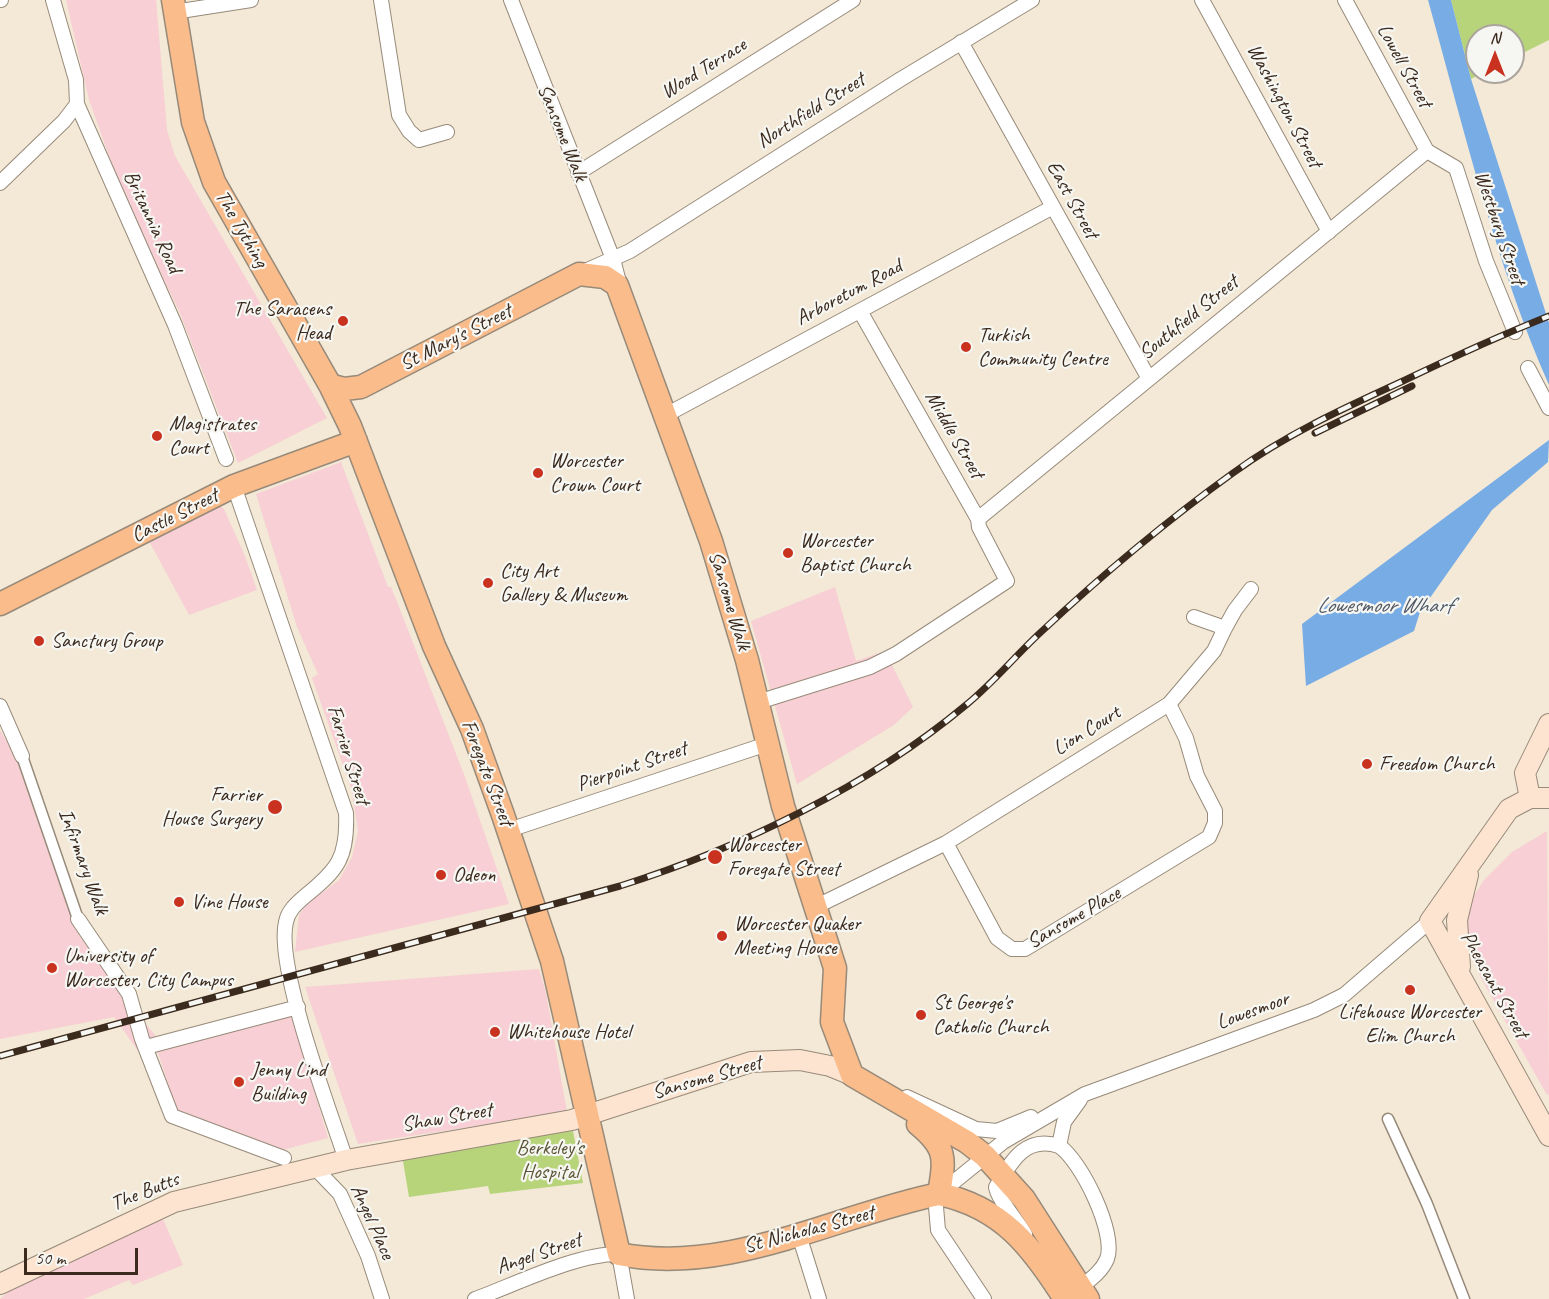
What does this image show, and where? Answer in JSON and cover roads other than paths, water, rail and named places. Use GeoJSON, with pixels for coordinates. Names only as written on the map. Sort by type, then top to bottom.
{"type":"FeatureCollection","features":[{"type":"Feature","properties":{"kind":"main road","name":"The Tything"},"geometry":{"type":"LineString","coordinates":[[173,6],[193,122],[214,182],[330,385],[356,441]]}},
{"type":"Feature","properties":{"kind":"main road","name":"St Mary's Street"},"geometry":{"type":"LineString","coordinates":[[330,385],[344,389],[361,387],[579,274]]}},
{"type":"Feature","properties":{"kind":"main road"},"geometry":{"type":"LineString","coordinates":[[579,274],[605,276],[617,285],[624,298]]}},
{"type":"Feature","properties":{"kind":"main road","name":"Sansome Walk"},"geometry":{"type":"LineString","coordinates":[[624,298],[664,416],[711,541],[770,743],[783,806],[815,907]]}},
{"type":"Feature","properties":{"kind":"main road","name":"Castle Street"},"geometry":{"type":"LineString","coordinates":[[0,604],[234,486],[356,441]]}},
{"type":"Feature","properties":{"kind":"main road","name":"Foregate Street"},"geometry":{"type":"LineString","coordinates":[[356,441],[434,646],[472,729],[509,830],[552,961],[616,1246]]}},
{"type":"Feature","properties":{"kind":"main road"},"geometry":{"type":"LineString","coordinates":[[1430,921],[1509,809],[1540,798],[1525,773],[1549,724]]}},
{"type":"Feature","properties":{"kind":"main road"},"geometry":{"type":"LineString","coordinates":[[1461,976],[1457,920],[1472,860]]}},
{"type":"Feature","properties":{"kind":"main road"},"geometry":{"type":"LineString","coordinates":[[815,907],[834,968],[832,1022],[861,1080],[935,1138],[942,1150],[944,1163],[937,1195],[983,1208],[999,1218],[1078,1295]]}},
{"type":"Feature","properties":{"kind":"main road","name":"Pheasant Street"},"geometry":{"type":"LineString","coordinates":[[1430,921],[1549,1136]]}},
{"type":"Feature","properties":{"kind":"main road","name":"Sansome Street"},"geometry":{"type":"LineString","coordinates":[[586,1115],[751,1062],[800,1060],[830,1066],[861,1080],[967,1142],[985,1156],[1024,1199],[1078,1295]]}},
{"type":"Feature","properties":{"kind":"main road","name":"Shaw Street"},"geometry":{"type":"LineString","coordinates":[[315,1168],[346,1160],[572,1120],[586,1115]]}},
{"type":"Feature","properties":{"kind":"main road","name":"The Butts"},"geometry":{"type":"LineString","coordinates":[[0,1284],[174,1202],[315,1168]]}},
{"type":"Feature","properties":{"kind":"main road","name":"St Nicholas Street"},"geometry":{"type":"LineString","coordinates":[[616,1246],[632,1257],[693,1257],[777,1242],[937,1195]]}},
{"type":"Feature","properties":{"kind":"street","name":"Britannia Road"},"geometry":{"type":"LineString","coordinates":[[53,0],[76,80],[76,104],[175,325],[226,459]]}},
{"type":"Feature","properties":{"kind":"street"},"geometry":{"type":"LineString","coordinates":[[173,6],[251,0]]}},
{"type":"Feature","properties":{"kind":"street"},"geometry":{"type":"LineString","coordinates":[[381,0],[399,115],[409,131],[419,140],[447,132]]}},
{"type":"Feature","properties":{"kind":"street","name":"Sansome Walk"},"geometry":{"type":"LineString","coordinates":[[511,0],[613,259],[624,298]]}},
{"type":"Feature","properties":{"kind":"street","name":"Wood Terrace"},"geometry":{"type":"LineString","coordinates":[[578,173],[853,0]]}},
{"type":"Feature","properties":{"kind":"street","name":"Northfield Street"},"geometry":{"type":"LineString","coordinates":[[579,274],[630,251],[961,42],[1032,0]]}},
{"type":"Feature","properties":{"kind":"street","name":"Washington Street"},"geometry":{"type":"LineString","coordinates":[[1202,0],[1329,232]]}},
{"type":"Feature","properties":{"kind":"street","name":"Lowell Street"},"geometry":{"type":"LineString","coordinates":[[1345,0],[1427,151]]}},
{"type":"Feature","properties":{"kind":"street","name":"East Street"},"geometry":{"type":"LineString","coordinates":[[961,42],[1148,377]]}},
{"type":"Feature","properties":{"kind":"street"},"geometry":{"type":"LineString","coordinates":[[0,183],[64,121],[76,104]]}},
{"type":"Feature","properties":{"kind":"street","name":"Southfield Street"},"geometry":{"type":"LineString","coordinates":[[978,519],[1148,377],[1427,151]]}},
{"type":"Feature","properties":{"kind":"street","name":"Westbury Street"},"geometry":{"type":"LineString","coordinates":[[1427,151],[1456,168],[1486,261],[1515,332]]}},
{"type":"Feature","properties":{"kind":"street","name":"Arboretum Road"},"geometry":{"type":"LineString","coordinates":[[664,416],[1053,207]]}},
{"type":"Feature","properties":{"kind":"street","name":"Middle Street"},"geometry":{"type":"LineString","coordinates":[[758,702],[870,667],[896,654],[1007,581],[979,527],[978,519],[860,311]]}},
{"type":"Feature","properties":{"kind":"street"},"geometry":{"type":"LineString","coordinates":[[1528,369],[1549,408]]}},
{"type":"Feature","properties":{"kind":"street","name":"Farrier Street"},"geometry":{"type":"LineString","coordinates":[[234,486],[346,813],[347,838],[344,853],[335,869],[293,906],[286,921],[284,952],[298,1007],[346,1160]]}},
{"type":"Feature","properties":{"kind":"street","name":"Lion Court"},"geometry":{"type":"LineString","coordinates":[[946,843],[1169,704],[1214,651],[1234,610],[1251,589]]}},
{"type":"Feature","properties":{"kind":"street"},"geometry":{"type":"LineString","coordinates":[[1194,617],[1225,628]]}},
{"type":"Feature","properties":{"kind":"street","name":"Sansome Place"},"geometry":{"type":"LineString","coordinates":[[946,843],[997,939],[1012,949],[1025,949],[1209,837],[1215,823],[1215,811],[1197,776],[1186,738],[1169,704]]}},
{"type":"Feature","properties":{"kind":"street","name":"Infirmary Walk"},"geometry":{"type":"LineString","coordinates":[[0,706],[22,756],[78,919],[129,993],[172,1116],[284,1158]]}},
{"type":"Feature","properties":{"kind":"street","name":"Pierpoint Street"},"geometry":{"type":"LineString","coordinates":[[509,830],[770,743]]}},
{"type":"Feature","properties":{"kind":"street"},"geometry":{"type":"LineString","coordinates":[[815,907],[946,843]]}},
{"type":"Feature","properties":{"kind":"street","name":"Lowesmoor"},"geometry":{"type":"LineString","coordinates":[[861,1080],[920,1102],[976,1129],[997,1131],[1085,1094],[1314,1010],[1344,994],[1430,921]]}},
{"type":"Feature","properties":{"kind":"street"},"geometry":{"type":"LineString","coordinates":[[147,1047],[298,1007]]}},
{"type":"Feature","properties":{"kind":"street"},"geometry":{"type":"LineString","coordinates":[[1059,1146],[1064,1122],[1085,1094]]}},
{"type":"Feature","properties":{"kind":"street","name":"Lowesmoor"},"geometry":{"type":"LineString","coordinates":[[985,1156],[1003,1142],[1069,1102]]}},
{"type":"Feature","properties":{"kind":"street"},"geometry":{"type":"LineString","coordinates":[[1388,1119],[1427,1204],[1460,1298]]}},
{"type":"Feature","properties":{"kind":"street"},"geometry":{"type":"LineString","coordinates":[[1040,1259],[1011,1210],[996,1191],[1013,1159],[1030,1145],[1043,1143],[1059,1146],[1071,1155],[1095,1198],[1109,1244],[1107,1260],[1078,1295]]}},
{"type":"Feature","properties":{"kind":"street","name":"St Nicholas Street"},"geometry":{"type":"LineString","coordinates":[[937,1195],[985,1156]]}},
{"type":"Feature","properties":{"kind":"street","name":"Angel Place"},"geometry":{"type":"LineString","coordinates":[[315,1168],[340,1194],[368,1256],[382,1299]]}},
{"type":"Feature","properties":{"kind":"street"},"geometry":{"type":"LineString","coordinates":[[937,1195],[938,1230],[984,1299]]}},
{"type":"Feature","properties":{"kind":"street"},"geometry":{"type":"LineString","coordinates":[[799,1235],[819,1299]]}},
{"type":"Feature","properties":{"kind":"street"},"geometry":{"type":"LineString","coordinates":[[616,1246],[627,1299]]}},
{"type":"Feature","properties":{"kind":"street","name":"Angel Street"},"geometry":{"type":"LineString","coordinates":[[475,1299],[616,1246]]}},
{"type":"Feature","properties":{"kind":"water"},"geometry":{"type":"Polygon","coordinates":[[[1428,0],[1451,0],[1465,55],[1465,84],[1473,84],[1549,323],[1549,385],[1513,292],[1468,146],[1428,0]]]}},
{"type":"Feature","properties":{"kind":"water","name":"Lowesmoor Wharf"},"geometry":{"type":"Polygon","coordinates":[[[1549,440],[1548,462],[1492,510],[1420,612],[1414,631],[1306,686],[1302,624],[1549,440]]]}},
{"type":"Feature","properties":{"kind":"railway"},"geometry":{"type":"LineString","coordinates":[[0,1056],[620,886],[711,853],[802,812],[888,762],[966,705],[1041,632],[1111,570],[1158,530],[1253,459],[1337,412],[1475,347],[1549,316]]}},
{"type":"Feature","properties":{"kind":"railway"},"geometry":{"type":"LineString","coordinates":[[1315,433],[1412,386]]}},
{"type":"Feature","properties":{"kind":"place","name":"The Saracens Head"},"geometry":{"type":"Point","coordinates":[343,321]}},
{"type":"Feature","properties":{"kind":"place","name":"Turkish Community Centre"},"geometry":{"type":"Point","coordinates":[966,347]}},
{"type":"Feature","properties":{"kind":"place","name":"Magistrates Court"},"geometry":{"type":"Point","coordinates":[157,436]}},
{"type":"Feature","properties":{"kind":"place","name":"Worcester Crown Court"},"geometry":{"type":"Point","coordinates":[538,473]}},
{"type":"Feature","properties":{"kind":"place","name":"Worcester Baptist Church"},"geometry":{"type":"Point","coordinates":[788,553]}},
{"type":"Feature","properties":{"kind":"place","name":"City Art Gallery & Museum"},"geometry":{"type":"Point","coordinates":[488,583]}},
{"type":"Feature","properties":{"kind":"place","name":"Sanctury Group"},"geometry":{"type":"Point","coordinates":[39,641]}},
{"type":"Feature","properties":{"kind":"place","name":"Freedom Church"},"geometry":{"type":"Point","coordinates":[1367,764]}},
{"type":"Feature","properties":{"kind":"place","name":"Farrier House Surgery"},"geometry":{"type":"Point","coordinates":[275,807]}},
{"type":"Feature","properties":{"kind":"place","name":"Worcester Foregate Street"},"geometry":{"type":"Point","coordinates":[715,857]}},
{"type":"Feature","properties":{"kind":"place","name":"Odeon"},"geometry":{"type":"Point","coordinates":[441,875]}},
{"type":"Feature","properties":{"kind":"place","name":"Vine House"},"geometry":{"type":"Point","coordinates":[179,902]}},
{"type":"Feature","properties":{"kind":"place","name":"Worcester Quaker Meeting House"},"geometry":{"type":"Point","coordinates":[722,936]}},
{"type":"Feature","properties":{"kind":"place","name":"University of Worcester, City Campus"},"geometry":{"type":"Point","coordinates":[52,968]}},
{"type":"Feature","properties":{"kind":"place","name":"Lifehouse Worcester Elim Church"},"geometry":{"type":"Point","coordinates":[1410,990]}},
{"type":"Feature","properties":{"kind":"place","name":"St George's Catholic Church"},"geometry":{"type":"Point","coordinates":[921,1015]}},
{"type":"Feature","properties":{"kind":"place","name":"Whitehouse Hotel"},"geometry":{"type":"Point","coordinates":[495,1032]}},
{"type":"Feature","properties":{"kind":"place","name":"Jenny Lind Building"},"geometry":{"type":"Point","coordinates":[239,1082]}},
{"type":"Feature","properties":{"kind":"park label","name":"Berkeley's Hospital"},"geometry":{"type":"Point","coordinates":[550,1160]}}]}
